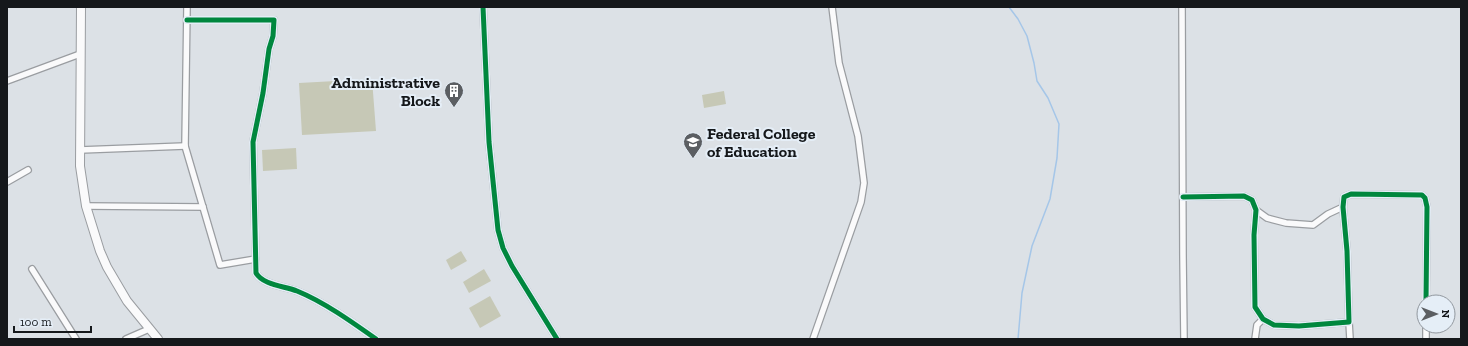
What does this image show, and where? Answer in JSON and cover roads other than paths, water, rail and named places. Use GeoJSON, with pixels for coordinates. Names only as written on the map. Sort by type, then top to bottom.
{"type":"FeatureCollection","features":[{"type":"Feature","properties":{"kind":"main road"},"geometry":{"type":"LineString","coordinates":[[81,7],[80,150],[82,185],[86,206],[100,252],[107,267],[127,301],[158,339]]}},
{"type":"Feature","properties":{"kind":"street"},"geometry":{"type":"LineString","coordinates":[[187,7],[185,146],[220,265],[256,259]]}},
{"type":"Feature","properties":{"kind":"street"},"geometry":{"type":"LineString","coordinates":[[483,7],[489,142],[498,230],[503,248],[512,266],[557,339]]}},
{"type":"Feature","properties":{"kind":"street"},"geometry":{"type":"LineString","coordinates":[[813,339],[860,202],[864,183],[858,136],[839,63],[832,7]]}},
{"type":"Feature","properties":{"kind":"street"},"geometry":{"type":"LineString","coordinates":[[1182,7],[1184,339]]}},
{"type":"Feature","properties":{"kind":"street"},"geometry":{"type":"LineString","coordinates":[[187,20],[274,20],[273,36],[269,49],[263,93],[253,142],[256,273],[258,278],[297,291],[320,303],[376,339]]}},
{"type":"Feature","properties":{"kind":"street"},"geometry":{"type":"LineString","coordinates":[[7,81],[80,54]]}},
{"type":"Feature","properties":{"kind":"street"},"geometry":{"type":"LineString","coordinates":[[80,150],[185,146]]}},
{"type":"Feature","properties":{"kind":"street"},"geometry":{"type":"LineString","coordinates":[[7,182],[28,170]]}},
{"type":"Feature","properties":{"kind":"street"},"geometry":{"type":"LineString","coordinates":[[1350,339],[1347,258],[1342,206],[1344,197],[1351,194],[1422,195],[1425,198],[1426,294]]}},
{"type":"Feature","properties":{"kind":"street"},"geometry":{"type":"LineString","coordinates":[[1183,197],[1244,196],[1252,200],[1256,210],[1254,235],[1255,307],[1263,319],[1274,325],[1300,326],[1349,322]]}},
{"type":"Feature","properties":{"kind":"street"},"geometry":{"type":"LineString","coordinates":[[86,206],[203,207]]}},
{"type":"Feature","properties":{"kind":"street"},"geometry":{"type":"LineString","coordinates":[[1256,210],[1267,218],[1313,225],[1342,206]]}},
{"type":"Feature","properties":{"kind":"street"},"geometry":{"type":"LineString","coordinates":[[32,269],[76,339]]}},
{"type":"Feature","properties":{"kind":"street"},"geometry":{"type":"LineString","coordinates":[[1255,339],[1257,325],[1263,319]]}},
{"type":"Feature","properties":{"kind":"street"},"geometry":{"type":"LineString","coordinates":[[126,339],[149,329]]}},
{"type":"Feature","properties":{"kind":"waterway"},"geometry":{"type":"LineString","coordinates":[[1009,7],[1018,19],[1027,36],[1037,81],[1048,98],[1059,124],[1057,158],[1050,199],[1032,246],[1022,293],[1018,339]]}},
{"type":"Feature","properties":{"kind":"place","name":"Administrative Block"},"geometry":{"type":"Point","coordinates":[454,108]}},
{"type":"Feature","properties":{"kind":"place","name":"Federal College of Education"},"geometry":{"type":"Point","coordinates":[693,159]}}]}
